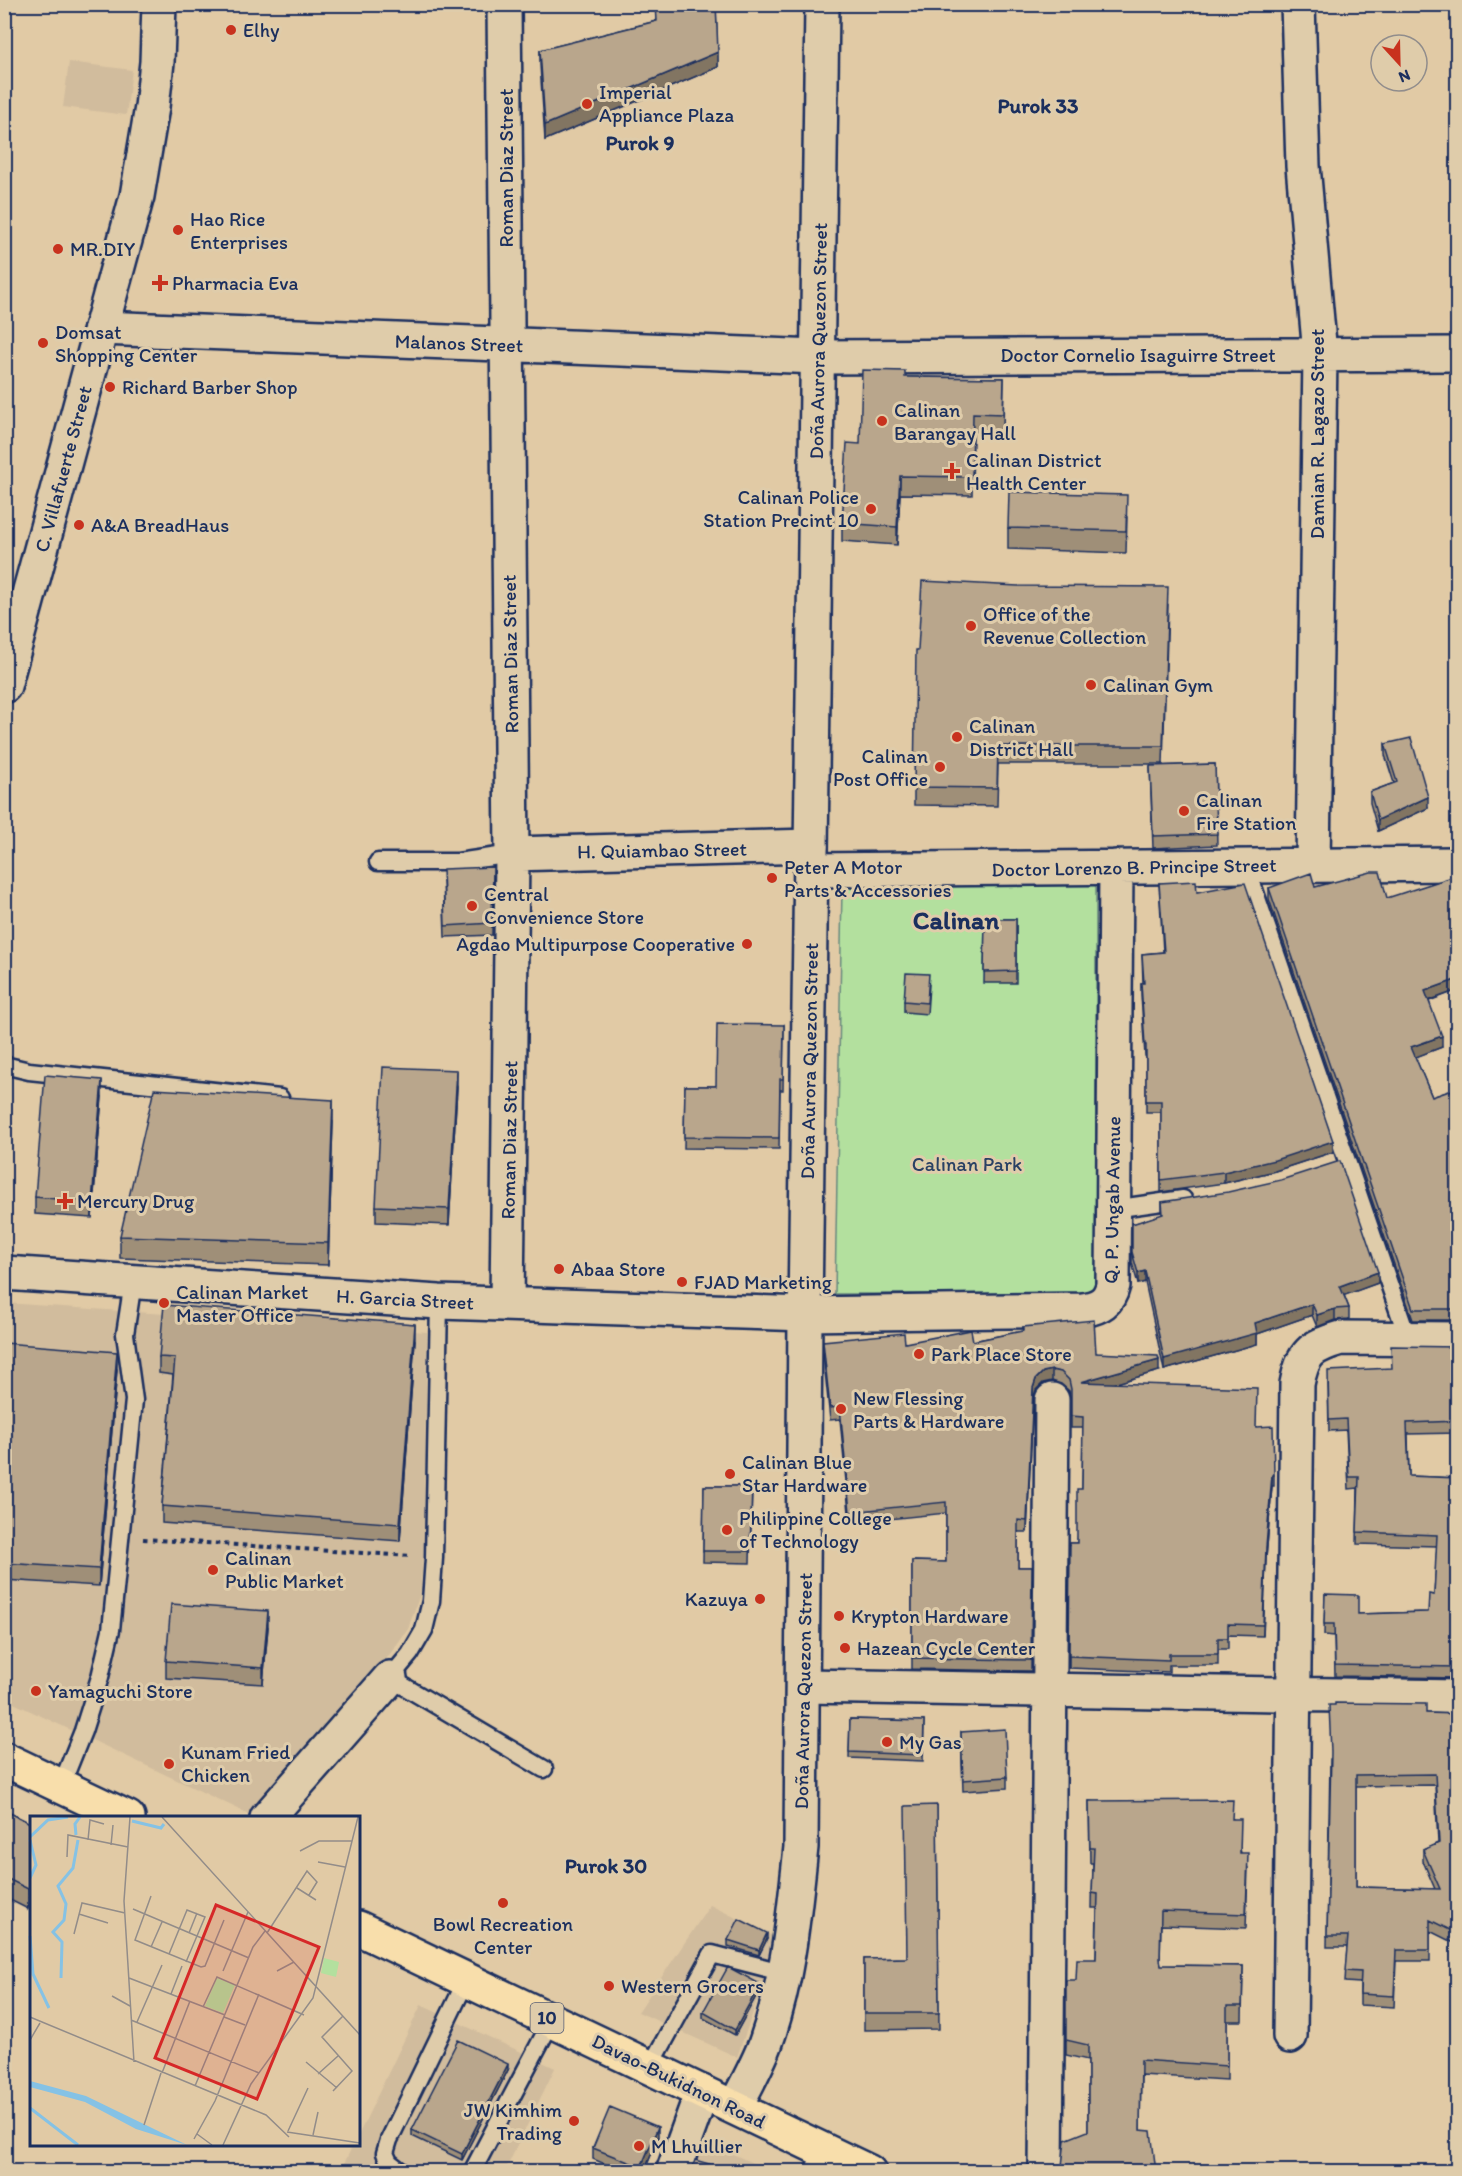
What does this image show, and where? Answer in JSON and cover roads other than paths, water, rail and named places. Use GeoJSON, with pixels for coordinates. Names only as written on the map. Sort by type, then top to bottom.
{"type":"FeatureCollection","features":[{"type":"Feature","properties":{"kind":"highway"},"geometry":{"type":"LineString","coordinates":[[4,1759],[124,1816]]}},
{"type":"Feature","properties":{"kind":"highway","name":"Davao-Bukidnon Road"},"geometry":{"type":"LineString","coordinates":[[360,1929],[735,2107],[818,2160],[869,2172]]}},
{"type":"Feature","properties":{"kind":"street","name":"C. Villafuerte Street"},"geometry":{"type":"LineString","coordinates":[[4,686],[137,196],[157,62],[159,4]]}},
{"type":"Feature","properties":{"kind":"street","name":"Roman Diaz Street"},"geometry":{"type":"LineString","coordinates":[[504,4],[512,854],[507,1304]]}},
{"type":"Feature","properties":{"kind":"street","name":"Doña Aurora Quezon Street"},"geometry":{"type":"LineString","coordinates":[[735,2107],[764,2047],[783,1987],[794,1918],[801,1847],[805,1314],[822,4]]}},
{"type":"Feature","properties":{"kind":"street","name":"Damian R. Lagazo Street"},"geometry":{"type":"LineString","coordinates":[[1298,4],[1303,166],[1320,354],[1313,865]]}},
{"type":"Feature","properties":{"kind":"street","name":"Malanos Street"},"geometry":{"type":"LineString","coordinates":[[101,328],[818,357]]}},
{"type":"Feature","properties":{"kind":"street","name":"Doctor Cornelio Isaguirre Street"},"geometry":{"type":"LineString","coordinates":[[818,357],[1458,354]]}},
{"type":"Feature","properties":{"kind":"street","name":"H. Quiambao Street"},"geometry":{"type":"LineString","coordinates":[[512,854],[811,858]]}},
{"type":"Feature","properties":{"kind":"street","name":"Doctor Lorenzo B. Principe Street"},"geometry":{"type":"LineString","coordinates":[[811,858],[1116,867],[1458,864]]}},
{"type":"Feature","properties":{"kind":"street","name":"Q. P. Ungab Avenue"},"geometry":{"type":"LineString","coordinates":[[805,1314],[1083,1310],[1095,1308],[1104,1303],[1110,1295],[1113,1285],[1116,867]]}},
{"type":"Feature","properties":{"kind":"street","name":"H. Garcia Street"},"geometry":{"type":"LineString","coordinates":[[4,1274],[439,1302],[805,1314]]}},
{"type":"Feature","properties":{"kind":"street"},"geometry":{"type":"LineString","coordinates":[[1290,2036],[1297,1384],[1301,1365],[1309,1353],[1325,1343],[1341,1338],[1458,1339]]}},
{"type":"Feature","properties":{"kind":"street"},"geometry":{"type":"LineString","coordinates":[[1046,2172],[1052,1400]]}},
{"type":"Feature","properties":{"kind":"street"},"geometry":{"type":"LineString","coordinates":[[269,1816],[390,1678]]}},
{"type":"Feature","properties":{"kind":"street"},"geometry":{"type":"LineString","coordinates":[[804,1686],[1458,1697]]}},
{"type":"Feature","properties":{"kind":"street"},"geometry":{"type":"LineString","coordinates":[[673,2172],[702,2092]]}},
{"type":"Feature","properties":{"kind":"lane"},"geometry":{"type":"LineString","coordinates":[[378,862],[458,862],[512,854]]}},
{"type":"Feature","properties":{"kind":"lane"},"geometry":{"type":"LineString","coordinates":[[1246,866],[1341,1161],[1408,1339]]}},
{"type":"Feature","properties":{"kind":"lane"},"geometry":{"type":"LineString","coordinates":[[4,1065],[29,1071],[302,1100]]}},
{"type":"Feature","properties":{"kind":"lane"},"geometry":{"type":"LineString","coordinates":[[1113,1209],[1203,1196]]}},
{"type":"Feature","properties":{"kind":"lane"},"geometry":{"type":"LineString","coordinates":[[62,1786],[100,1677],[111,1630],[134,1400],[125,1334],[133,1282]]}},
{"type":"Feature","properties":{"kind":"lane"},"geometry":{"type":"LineString","coordinates":[[439,1302],[434,1557],[431,1601],[424,1630],[410,1654],[390,1678],[544,1769]]}},
{"type":"Feature","properties":{"kind":"lane"},"geometry":{"type":"LineString","coordinates":[[650,2067],[712,1954],[785,1973]]}},
{"type":"Feature","properties":{"kind":"lane"},"geometry":{"type":"LineString","coordinates":[[402,2172],[389,2162],[385,2153],[389,2140],[467,1979]]}},
{"type":"Feature","properties":{"kind":"lane"},"geometry":{"type":"LineString","coordinates":[[472,2172],[552,2020]]}},
{"type":"Feature","properties":{"kind":"place","name":"Elhy"},"geometry":{"type":"Point","coordinates":[231,30]}},
{"type":"Feature","properties":{"kind":"place","name":"Imperial Appliance Plaza"},"geometry":{"type":"Point","coordinates":[587,104]}},
{"type":"Feature","properties":{"kind":"place","name":"Hao Rice Enterprises"},"geometry":{"type":"Point","coordinates":[178,230]}},
{"type":"Feature","properties":{"kind":"place","name":"MR.DIY"},"geometry":{"type":"Point","coordinates":[58,249]}},
{"type":"Feature","properties":{"kind":"place","name":"Pharmacia Eva"},"geometry":{"type":"Point","coordinates":[160,283]}},
{"type":"Feature","properties":{"kind":"place","name":"Domsat Shopping Center"},"geometry":{"type":"Point","coordinates":[43,343]}},
{"type":"Feature","properties":{"kind":"place","name":"Richard Barber Shop"},"geometry":{"type":"Point","coordinates":[110,387]}},
{"type":"Feature","properties":{"kind":"place","name":"Calinan Barangay Hall"},"geometry":{"type":"Point","coordinates":[882,421]}},
{"type":"Feature","properties":{"kind":"place","name":"Calinan District Health Center"},"geometry":{"type":"Point","coordinates":[952,471]}},
{"type":"Feature","properties":{"kind":"place","name":"Calinan Police Station Precint 10"},"geometry":{"type":"Point","coordinates":[871,509]}},
{"type":"Feature","properties":{"kind":"place","name":"A&A BreadHaus"},"geometry":{"type":"Point","coordinates":[79,525]}},
{"type":"Feature","properties":{"kind":"place","name":"Office of the Revenue Collection"},"geometry":{"type":"Point","coordinates":[971,626]}},
{"type":"Feature","properties":{"kind":"place","name":"Calinan Gym"},"geometry":{"type":"Point","coordinates":[1091,685]}},
{"type":"Feature","properties":{"kind":"place","name":"Calinan District Hall"},"geometry":{"type":"Point","coordinates":[957,737]}},
{"type":"Feature","properties":{"kind":"place","name":"Calinan Post Office"},"geometry":{"type":"Point","coordinates":[940,767]}},
{"type":"Feature","properties":{"kind":"place","name":"Calinan Fire Station"},"geometry":{"type":"Point","coordinates":[1184,811]}},
{"type":"Feature","properties":{"kind":"place","name":"Peter A Motor Parts & Accessories"},"geometry":{"type":"Point","coordinates":[772,878]}},
{"type":"Feature","properties":{"kind":"place","name":"Central Convenience Store"},"geometry":{"type":"Point","coordinates":[472,906]}},
{"type":"Feature","properties":{"kind":"place","name":"Agdao Multipurpose Cooperative"},"geometry":{"type":"Point","coordinates":[747,944]}},
{"type":"Feature","properties":{"kind":"place","name":"Mercury Drug"},"geometry":{"type":"Point","coordinates":[65,1201]}},
{"type":"Feature","properties":{"kind":"place","name":"Abaa Store"},"geometry":{"type":"Point","coordinates":[559,1269]}},
{"type":"Feature","properties":{"kind":"place","name":"FJAD Marketing"},"geometry":{"type":"Point","coordinates":[682,1282]}},
{"type":"Feature","properties":{"kind":"place","name":"Calinan Market Master Office"},"geometry":{"type":"Point","coordinates":[164,1303]}},
{"type":"Feature","properties":{"kind":"place","name":"Park Place Store"},"geometry":{"type":"Point","coordinates":[919,1354]}},
{"type":"Feature","properties":{"kind":"place","name":"New Flessing Parts & Hardware"},"geometry":{"type":"Point","coordinates":[841,1409]}},
{"type":"Feature","properties":{"kind":"place","name":"Calinan Blue Star Hardware"},"geometry":{"type":"Point","coordinates":[730,1474]}},
{"type":"Feature","properties":{"kind":"place","name":"Philippine College of Technology"},"geometry":{"type":"Point","coordinates":[727,1530]}},
{"type":"Feature","properties":{"kind":"place","name":"Calinan Public Market"},"geometry":{"type":"Point","coordinates":[213,1570]}},
{"type":"Feature","properties":{"kind":"place","name":"Kazuya"},"geometry":{"type":"Point","coordinates":[760,1599]}},
{"type":"Feature","properties":{"kind":"place","name":"Krypton Hardware"},"geometry":{"type":"Point","coordinates":[839,1616]}},
{"type":"Feature","properties":{"kind":"place","name":"Hazean Cycle Center"},"geometry":{"type":"Point","coordinates":[845,1648]}},
{"type":"Feature","properties":{"kind":"place","name":"Yamaguchi Store"},"geometry":{"type":"Point","coordinates":[36,1691]}},
{"type":"Feature","properties":{"kind":"place","name":"My Gas"},"geometry":{"type":"Point","coordinates":[887,1742]}},
{"type":"Feature","properties":{"kind":"place","name":"Kunam Fried Chicken"},"geometry":{"type":"Point","coordinates":[169,1764]}},
{"type":"Feature","properties":{"kind":"place","name":"Bowl Recreation Center"},"geometry":{"type":"Point","coordinates":[503,1903]}},
{"type":"Feature","properties":{"kind":"place","name":"Western Grocers"},"geometry":{"type":"Point","coordinates":[609,1986]}},
{"type":"Feature","properties":{"kind":"place","name":"JW Kimhim Trading"},"geometry":{"type":"Point","coordinates":[574,2121]}},
{"type":"Feature","properties":{"kind":"place","name":"M Lhuillier"},"geometry":{"type":"Point","coordinates":[639,2146]}},
{"type":"Feature","properties":{"kind":"district","name":"Purok 33"},"geometry":{"type":"Point","coordinates":[1038,106]}},
{"type":"Feature","properties":{"kind":"district","name":"Purok 9"},"geometry":{"type":"Point","coordinates":[640,143]}},
{"type":"Feature","properties":{"kind":"district","name":"Calinan"},"geometry":{"type":"Point","coordinates":[956,920]}},
{"type":"Feature","properties":{"kind":"district","name":"Purok 30"},"geometry":{"type":"Point","coordinates":[606,1866]}},
{"type":"Feature","properties":{"kind":"park label","name":"Calinan Park"},"geometry":{"type":"Point","coordinates":[967,1164]}}]}
